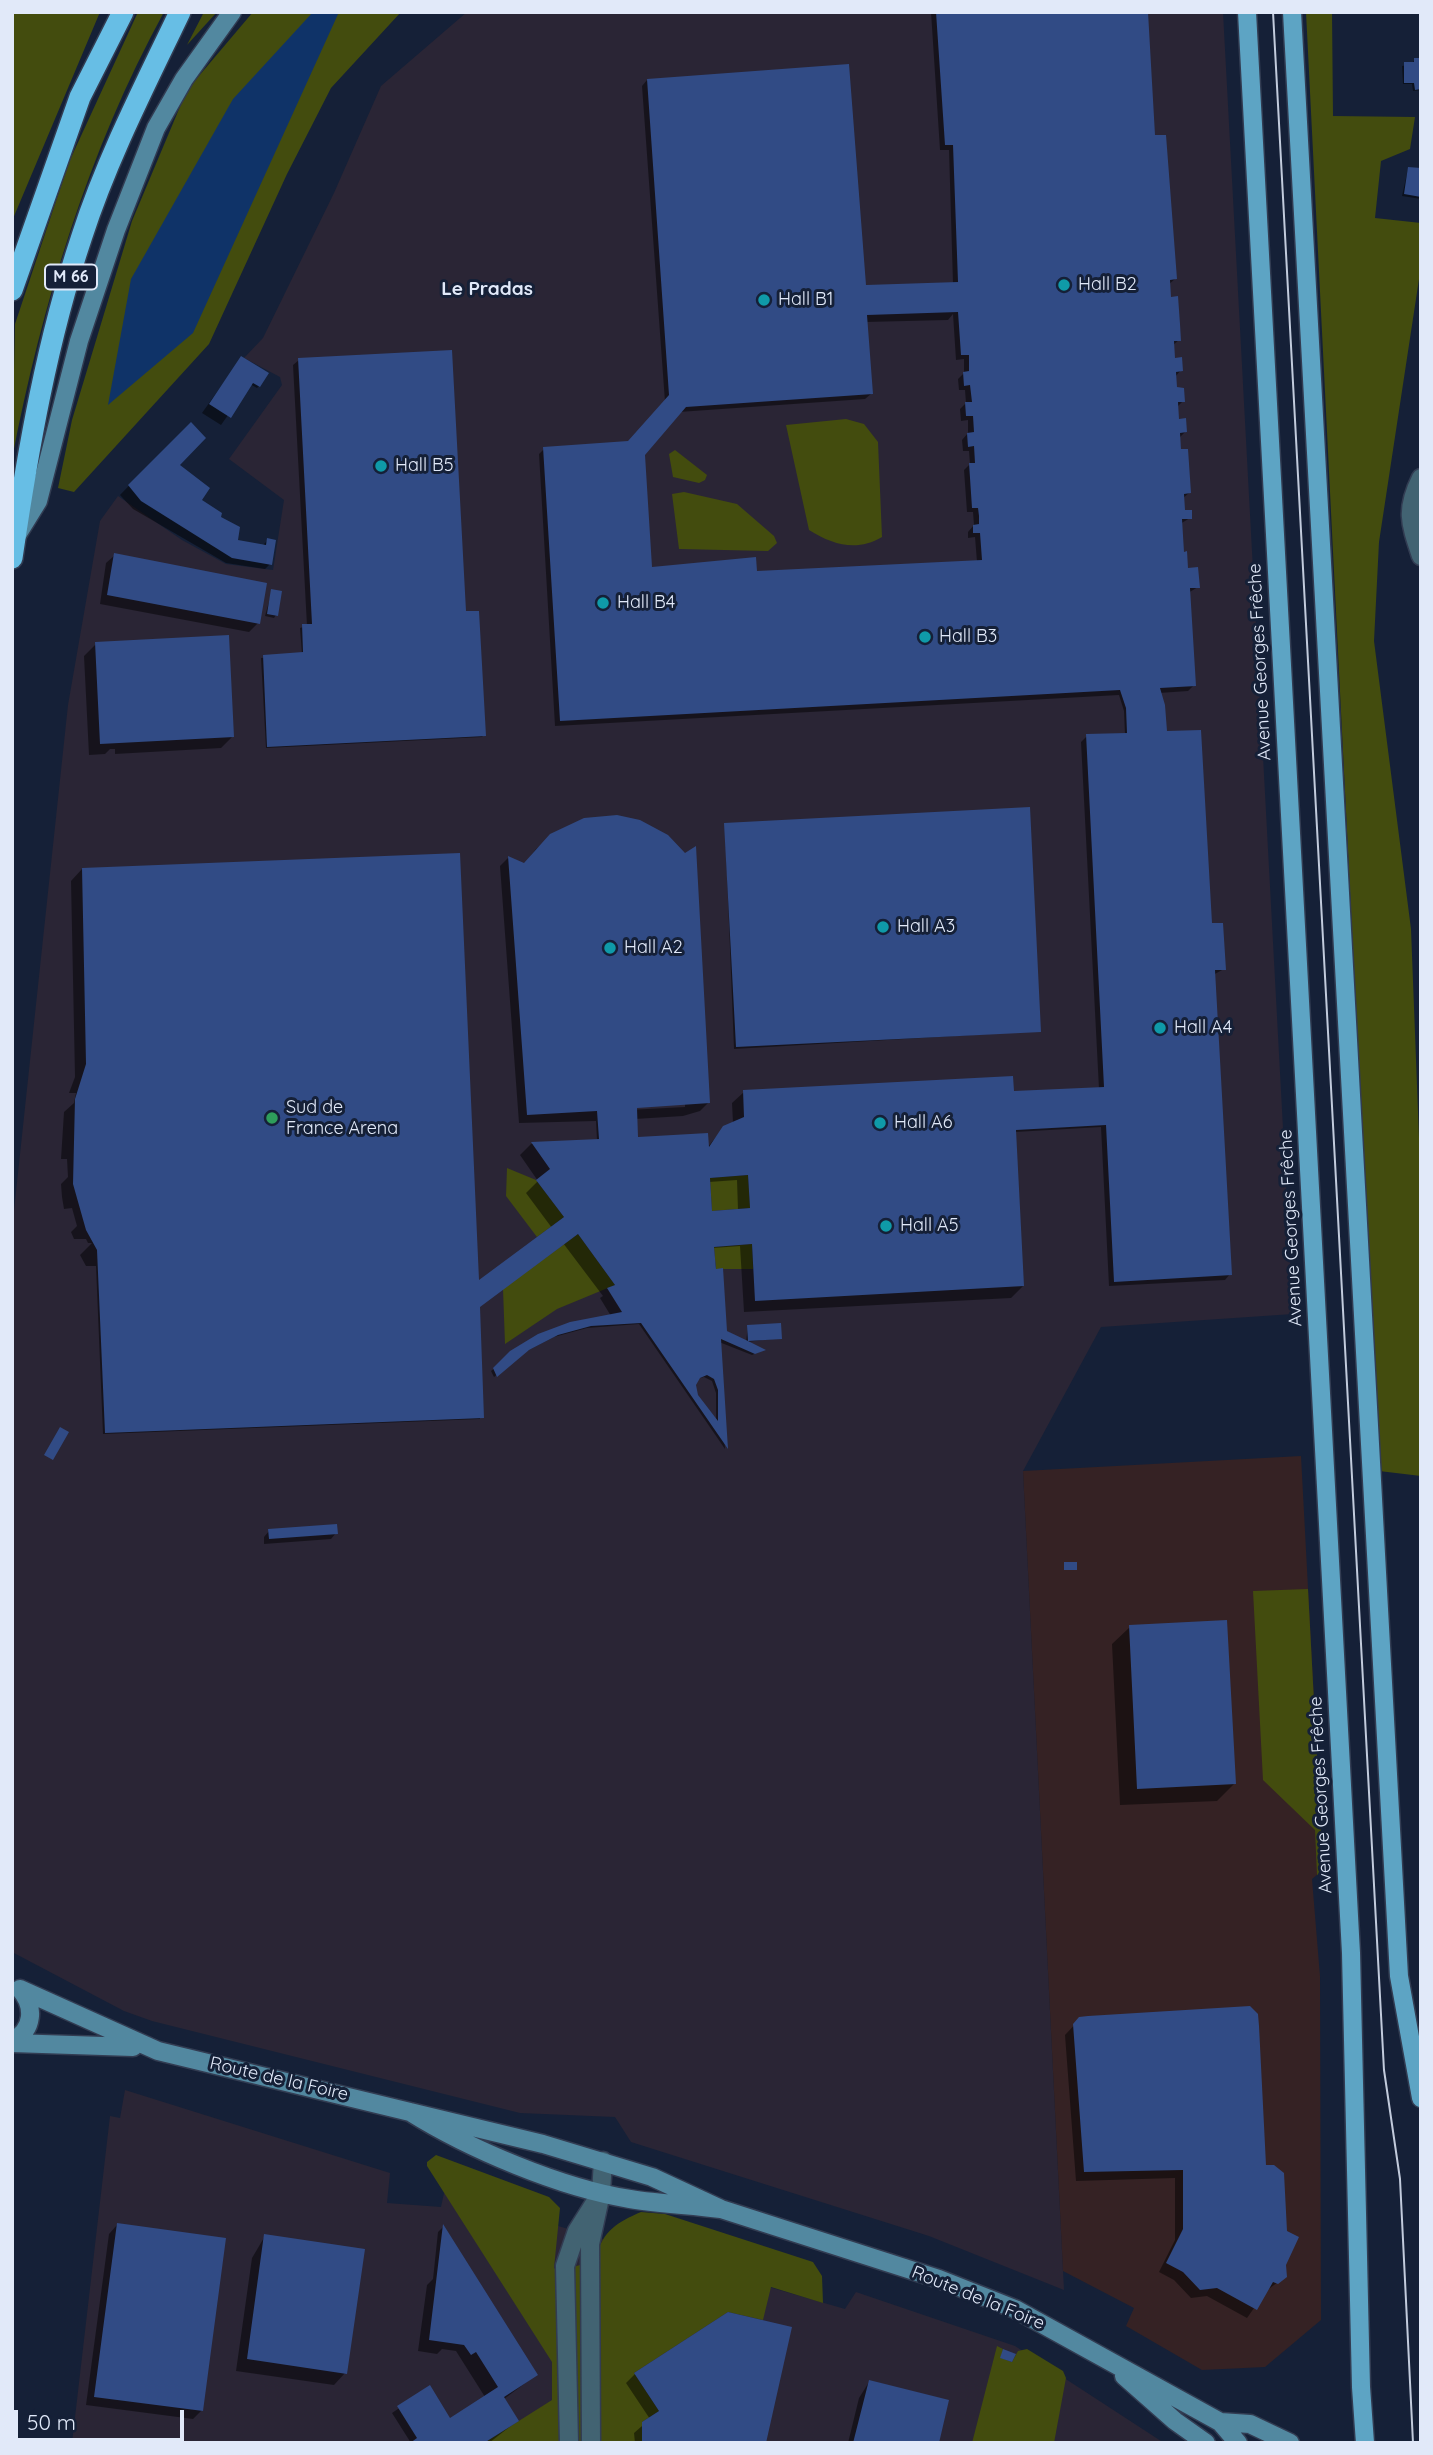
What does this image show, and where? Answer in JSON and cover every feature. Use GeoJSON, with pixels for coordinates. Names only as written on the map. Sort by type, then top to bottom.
{"type":"FeatureCollection","features":[{"type":"Feature","properties":{"kind":"highway","name":"M 66"},"geometry":{"type":"LineString","coordinates":[[12,290],[80,97],[123,12]]}},
{"type":"Feature","properties":{"kind":"highway","name":"M 66"},"geometry":{"type":"LineString","coordinates":[[14,548],[41,386],[82,236],[130,117],[180,12]]}},
{"type":"Feature","properties":{"kind":"main road","name":"Avenue Georges Frêche"},"geometry":{"type":"LineString","coordinates":[[1247,12],[1350,1931],[1361,2386],[1365,2443]]}},
{"type":"Feature","properties":{"kind":"main road"},"geometry":{"type":"LineString","coordinates":[[1292,12],[1399,1976],[1421,2098]]}},
{"type":"Feature","properties":{"kind":"street","name":"M 66"},"geometry":{"type":"LineString","coordinates":[[14,548],[38,501],[79,341],[116,230],[156,128],[184,79],[232,12]]}},
{"type":"Feature","properties":{"kind":"street"},"geometry":{"type":"LineString","coordinates":[[1421,478],[1409,506],[1410,525],[1421,556]]}},
{"type":"Feature","properties":{"kind":"street","name":"Route de la Foire"},"geometry":{"type":"LineString","coordinates":[[12,2042],[23,2033],[31,2015],[26,1996],[16,1986]]}},
{"type":"Feature","properties":{"kind":"street","name":"Route de la Foire"},"geometry":{"type":"LineString","coordinates":[[16,1986],[148,2047],[468,2124],[603,2161],[652,2177],[721,2209],[951,2284],[1016,2309],[1095,2351],[1220,2422],[1238,2443]]}},
{"type":"Feature","properties":{"kind":"street","name":"Route de la Foire"},"geometry":{"type":"LineString","coordinates":[[12,2042],[148,2047]]}},
{"type":"Feature","properties":{"kind":"street","name":"Route de la Foire"},"geometry":{"type":"LineString","coordinates":[[410,2112],[470,2146],[601,2193],[629,2199],[721,2209]]}},
{"type":"Feature","properties":{"kind":"street"},"geometry":{"type":"LineString","coordinates":[[591,2443],[590,2244],[601,2193],[603,2161]]}},
{"type":"Feature","properties":{"kind":"street"},"geometry":{"type":"LineString","coordinates":[[569,2443],[565,2266],[577,2231],[601,2193]]}},
{"type":"Feature","properties":{"kind":"street"},"geometry":{"type":"LineString","coordinates":[[1095,2351],[1175,2421],[1206,2443]]}},
{"type":"Feature","properties":{"kind":"street","name":"Route de la Foire"},"geometry":{"type":"LineString","coordinates":[[1220,2422],[1250,2424],[1290,2443]]}},
{"type":"Feature","properties":{"kind":"shaded area"},"geometry":{"type":"Polygon","coordinates":[[[467,12],[1223,12],[1293,1314],[1101,1327],[1023,1471],[1064,2290],[929,2236],[631,2142],[615,2117],[520,2113],[152,2021],[124,2011],[12,1952],[12,1229],[68,705],[100,521],[118,496],[182,540],[226,564],[273,570],[284,500],[229,459],[282,385],[280,377],[244,358],[263,338],[334,193],[381,86],[467,12]]]}},
{"type":"Feature","properties":{"kind":"shaded area"},"geometry":{"type":"Polygon","coordinates":[[[1301,1456],[1323,1870],[1312,1879],[1320,1976],[1321,2320],[1265,2367],[1202,2370],[1126,2326],[1134,2308],[1063,2271],[1023,1471],[1301,1456]]]}},
{"type":"Feature","properties":{"kind":"shaded area"},"geometry":{"type":"Polygon","coordinates":[[[125,2090],[390,2173],[387,2203],[441,2207],[444,2193],[845,2309],[856,2292],[1015,2346],[1164,2443],[72,2443],[110,2116],[120,2118],[125,2090]]]}},
{"type":"Feature","properties":{"kind":"green space"},"geometry":{"type":"Polygon","coordinates":[[[12,12],[100,12],[12,221],[12,12]]]}},
{"type":"Feature","properties":{"kind":"green space"},"geometry":{"type":"Polygon","coordinates":[[[138,12],[164,12],[112,119],[90,174],[53,286],[12,459],[15,324],[69,162],[138,12]]]}},
{"type":"Feature","properties":{"kind":"green space"},"geometry":{"type":"Polygon","coordinates":[[[204,12],[217,12],[187,45],[204,12]]]}},
{"type":"Feature","properties":{"kind":"green space"},"geometry":{"type":"Polygon","coordinates":[[[253,12],[401,12],[331,88],[287,174],[209,344],[74,492],[58,488],[72,420],[132,221],[187,90],[253,12]]]}},
{"type":"Feature","properties":{"kind":"green space"},"geometry":{"type":"Polygon","coordinates":[[[1306,12],[1332,12],[1333,116],[1415,117],[1410,149],[1381,161],[1375,218],[1421,223],[1421,266],[1379,542],[1374,641],[1411,929],[1421,1190],[1421,1476],[1379,1471],[1306,12]]]}},
{"type":"Feature","properties":{"kind":"green space"},"geometry":{"type":"Polygon","coordinates":[[[846,419],[864,424],[878,442],[882,537],[873,542],[854,545],[827,540],[809,530],[786,425],[846,419]]]}},
{"type":"Feature","properties":{"kind":"green space"},"geometry":{"type":"Polygon","coordinates":[[[675,450],[707,475],[705,480],[699,483],[673,477],[669,454],[675,450]]]}},
{"type":"Feature","properties":{"kind":"green space"},"geometry":{"type":"Polygon","coordinates":[[[684,492],[737,504],[774,536],[777,543],[768,551],[679,549],[672,494],[684,492]]]}},
{"type":"Feature","properties":{"kind":"green space"},"geometry":{"type":"Polygon","coordinates":[[[507,1168],[536,1180],[564,1217],[537,1237],[506,1196],[507,1168]]]}},
{"type":"Feature","properties":{"kind":"green space"},"geometry":{"type":"Polygon","coordinates":[[[748,1175],[750,1208],[712,1211],[710,1178],[748,1175]]]}},
{"type":"Feature","properties":{"kind":"green space"},"geometry":{"type":"Polygon","coordinates":[[[578,1234],[615,1285],[557,1309],[505,1344],[503,1289],[578,1234]]]}},
{"type":"Feature","properties":{"kind":"green space"},"geometry":{"type":"Polygon","coordinates":[[[752,1244],[753,1269],[716,1269],[714,1247],[752,1244]]]}},
{"type":"Feature","properties":{"kind":"green space"},"geometry":{"type":"Polygon","coordinates":[[[1308,1589],[1323,1870],[1317,1875],[1315,1830],[1263,1780],[1253,1591],[1308,1589]]]}},
{"type":"Feature","properties":{"kind":"green space"},"geometry":{"type":"Polygon","coordinates":[[[436,2155],[549,2197],[560,2208],[554,2268],[559,2271],[559,2443],[484,2443],[552,2400],[552,2362],[427,2166],[427,2162],[436,2155]]]}},
{"type":"Feature","properties":{"kind":"green space"},"geometry":{"type":"Polygon","coordinates":[[[641,2212],[665,2214],[813,2262],[822,2276],[823,2303],[771,2287],[763,2320],[728,2312],[634,2373],[659,2411],[642,2422],[642,2443],[599,2443],[596,2257],[612,2228],[641,2212]]]}},
{"type":"Feature","properties":{"kind":"green space"},"geometry":{"type":"Polygon","coordinates":[[[580,2265],[586,2443],[574,2443],[573,2267],[580,2265]]]}},
{"type":"Feature","properties":{"kind":"green space"},"geometry":{"type":"Polygon","coordinates":[[[997,2346],[1003,2349],[1001,2358],[1012,2362],[1018,2351],[1027,2349],[1063,2371],[1066,2378],[1054,2443],[972,2443],[997,2346]]]}},
{"type":"Feature","properties":{"kind":"water"},"geometry":{"type":"Polygon","coordinates":[[[313,12],[339,12],[193,333],[108,405],[131,279],[233,99],[313,12]]]}},
{"type":"Feature","properties":{"kind":"building"},"geometry":{"type":"Polygon","coordinates":[[[936,12],[1148,12],[1155,135],[1166,135],[1177,279],[1170,280],[1171,297],[1178,296],[1180,324],[1181,341],[1174,341],[1175,358],[1182,357],[1183,371],[1176,372],[1177,387],[1184,388],[1185,402],[1178,402],[1179,419],[1186,418],[1187,432],[1180,433],[1181,449],[1188,449],[1191,493],[1184,494],[1185,510],[1192,510],[1192,519],[1182,519],[1184,552],[1187,551],[1188,568],[1198,567],[1200,588],[1190,588],[1196,686],[1160,688],[1165,705],[1167,731],[1201,730],[1212,923],[1223,923],[1226,970],[1215,970],[1232,1275],[1114,1282],[1106,1125],[1016,1130],[1024,1286],[755,1301],[752,1244],[714,1247],[716,1269],[723,1268],[727,1331],[766,1350],[755,1354],[721,1339],[728,1449],[641,1323],[591,1326],[558,1335],[529,1350],[497,1377],[493,1368],[510,1351],[538,1334],[570,1322],[622,1312],[607,1288],[615,1285],[578,1234],[480,1307],[484,1418],[105,1433],[97,1250],[86,1230],[73,1184],[75,1099],[86,1064],[82,868],[460,853],[479,1280],[564,1217],[536,1180],[550,1169],[531,1142],[599,1139],[597,1111],[527,1115],[508,856],[524,863],[550,834],[584,818],[617,815],[640,820],[668,835],[685,853],[696,846],[710,1103],[637,1108],[638,1137],[708,1133],[709,1147],[723,1126],[744,1117],[743,1090],[1013,1076],[1014,1091],[1104,1087],[1086,734],[1127,733],[1126,708],[1120,690],[560,721],[543,447],[628,441],[669,395],[647,79],[849,64],[866,285],[958,282],[953,145],[945,145],[936,12]],[[958,312],[867,315],[873,394],[686,407],[645,455],[652,567],[756,557],[757,571],[982,560],[980,533],[973,533],[973,525],[979,524],[979,516],[978,508],[972,508],[969,463],[975,463],[974,446],[968,447],[967,433],[974,432],[973,416],[966,416],[965,402],[972,402],[970,385],[964,386],[963,372],[969,371],[969,355],[961,355],[958,312]],[[748,1175],[710,1178],[712,1211],[750,1208],[748,1175]],[[707,1375],[700,1378],[696,1385],[698,1395],[718,1421],[718,1390],[714,1379],[707,1375]]]}},
{"type":"Feature","properties":{"kind":"building"},"geometry":{"type":"Polygon","coordinates":[[[1414,58],[1421,58],[1421,89],[1415,90],[1414,83],[1404,83],[1404,62],[1414,62],[1414,58]]]}},
{"type":"Feature","properties":{"kind":"building"},"geometry":{"type":"Polygon","coordinates":[[[1408,167],[1421,168],[1421,197],[1404,194],[1408,167]]]}},
{"type":"Feature","properties":{"kind":"building","name":"Hall B5"},"geometry":{"type":"Polygon","coordinates":[[[452,350],[466,611],[479,611],[486,736],[267,747],[263,655],[303,652],[302,624],[312,624],[298,358],[452,350]]]}},
{"type":"Feature","properties":{"kind":"building"},"geometry":{"type":"Polygon","coordinates":[[[241,356],[269,373],[260,387],[253,383],[231,418],[209,404],[241,356]]]}},
{"type":"Feature","properties":{"kind":"building"},"geometry":{"type":"Polygon","coordinates":[[[191,422],[206,438],[180,465],[210,488],[202,500],[222,513],[221,517],[240,527],[238,540],[266,545],[267,538],[276,540],[272,565],[232,558],[141,501],[128,485],[191,422]]]}},
{"type":"Feature","properties":{"kind":"building"},"geometry":{"type":"Polygon","coordinates":[[[114,553],[267,583],[260,624],[107,595],[114,553]]]}},
{"type":"Feature","properties":{"kind":"building"},"geometry":{"type":"Polygon","coordinates":[[[271,589],[282,591],[278,616],[267,614],[271,589]]]}},
{"type":"Feature","properties":{"kind":"building"},"geometry":{"type":"Polygon","coordinates":[[[229,635],[234,737],[100,744],[95,642],[229,635]]]}},
{"type":"Feature","properties":{"kind":"building","name":"Hall A3"},"geometry":{"type":"Polygon","coordinates":[[[1030,807],[1041,1032],[736,1047],[724,823],[1030,807]]]}},
{"type":"Feature","properties":{"kind":"building"},"geometry":{"type":"Polygon","coordinates":[[[781,1323],[782,1339],[748,1341],[747,1325],[781,1323]]]}},
{"type":"Feature","properties":{"kind":"building"},"geometry":{"type":"Polygon","coordinates":[[[60,1427],[69,1432],[53,1460],[44,1455],[60,1427]]]}},
{"type":"Feature","properties":{"kind":"building"},"geometry":{"type":"Polygon","coordinates":[[[337,1524],[338,1534],[269,1539],[268,1529],[337,1524]]]}},
{"type":"Feature","properties":{"kind":"building"},"geometry":{"type":"Polygon","coordinates":[[[1064,1562],[1077,1562],[1077,1570],[1064,1570],[1064,1562]]]}},
{"type":"Feature","properties":{"kind":"building"},"geometry":{"type":"Polygon","coordinates":[[[1227,1620],[1236,1784],[1137,1789],[1129,1625],[1227,1620]]]}},
{"type":"Feature","properties":{"kind":"building"},"geometry":{"type":"Polygon","coordinates":[[[1250,2006],[1258,2014],[1266,2165],[1274,2165],[1284,2173],[1287,2231],[1299,2237],[1286,2265],[1287,2277],[1278,2284],[1273,2282],[1257,2310],[1217,2288],[1200,2290],[1183,2272],[1166,2263],[1183,2229],[1183,2170],[1084,2172],[1073,2024],[1079,2017],[1088,2016],[1250,2006]]]}},
{"type":"Feature","properties":{"kind":"building"},"geometry":{"type":"Polygon","coordinates":[[[117,2223],[226,2238],[203,2411],[94,2397],[117,2223]]]}},
{"type":"Feature","properties":{"kind":"building"},"geometry":{"type":"Polygon","coordinates":[[[443,2224],[538,2375],[504,2397],[519,2421],[484,2443],[410,2443],[417,2438],[397,2406],[430,2385],[450,2418],[498,2387],[476,2352],[471,2355],[464,2345],[429,2340],[443,2224]]]}},
{"type":"Feature","properties":{"kind":"building"},"geometry":{"type":"Polygon","coordinates":[[[264,2234],[365,2249],[347,2374],[247,2359],[264,2234]]]}},
{"type":"Feature","properties":{"kind":"building"},"geometry":{"type":"Polygon","coordinates":[[[728,2312],[792,2327],[766,2443],[642,2443],[642,2422],[659,2411],[634,2373],[728,2312]]]}},
{"type":"Feature","properties":{"kind":"building"},"geometry":{"type":"Polygon","coordinates":[[[1003,2349],[1016,2354],[1012,2362],[1000,2358],[1003,2349]]]}},
{"type":"Feature","properties":{"kind":"building"},"geometry":{"type":"Polygon","coordinates":[[[869,2380],[949,2400],[939,2443],[853,2443],[869,2380]]]}},
{"type":"Feature","properties":{"kind":"tram line"},"geometry":{"type":"LineString","coordinates":[[1273,12],[1384,2070],[1400,2179],[1413,2443]]}},
{"type":"Feature","properties":{"kind":"place","name":"Hall B2"},"geometry":{"type":"Point","coordinates":[1064,285]}},
{"type":"Feature","properties":{"kind":"place","name":"Hall B1"},"geometry":{"type":"Point","coordinates":[764,300]}},
{"type":"Feature","properties":{"kind":"place","name":"Hall B5"},"geometry":{"type":"Point","coordinates":[381,466]}},
{"type":"Feature","properties":{"kind":"place","name":"Hall B4"},"geometry":{"type":"Point","coordinates":[603,603]}},
{"type":"Feature","properties":{"kind":"place","name":"Hall B3"},"geometry":{"type":"Point","coordinates":[925,637]}},
{"type":"Feature","properties":{"kind":"place","name":"Hall A3"},"geometry":{"type":"Point","coordinates":[883,927]}},
{"type":"Feature","properties":{"kind":"place","name":"Hall A2"},"geometry":{"type":"Point","coordinates":[610,948]}},
{"type":"Feature","properties":{"kind":"place","name":"Hall A4"},"geometry":{"type":"Point","coordinates":[1160,1028]}},
{"type":"Feature","properties":{"kind":"place","name":"Sud de France Arena"},"geometry":{"type":"Point","coordinates":[272,1118]}},
{"type":"Feature","properties":{"kind":"place","name":"Hall A6"},"geometry":{"type":"Point","coordinates":[880,1123]}},
{"type":"Feature","properties":{"kind":"place","name":"Hall A5"},"geometry":{"type":"Point","coordinates":[886,1226]}},
{"type":"Feature","properties":{"kind":"district","name":"Le Pradas"},"geometry":{"type":"Point","coordinates":[487,289]}}]}
